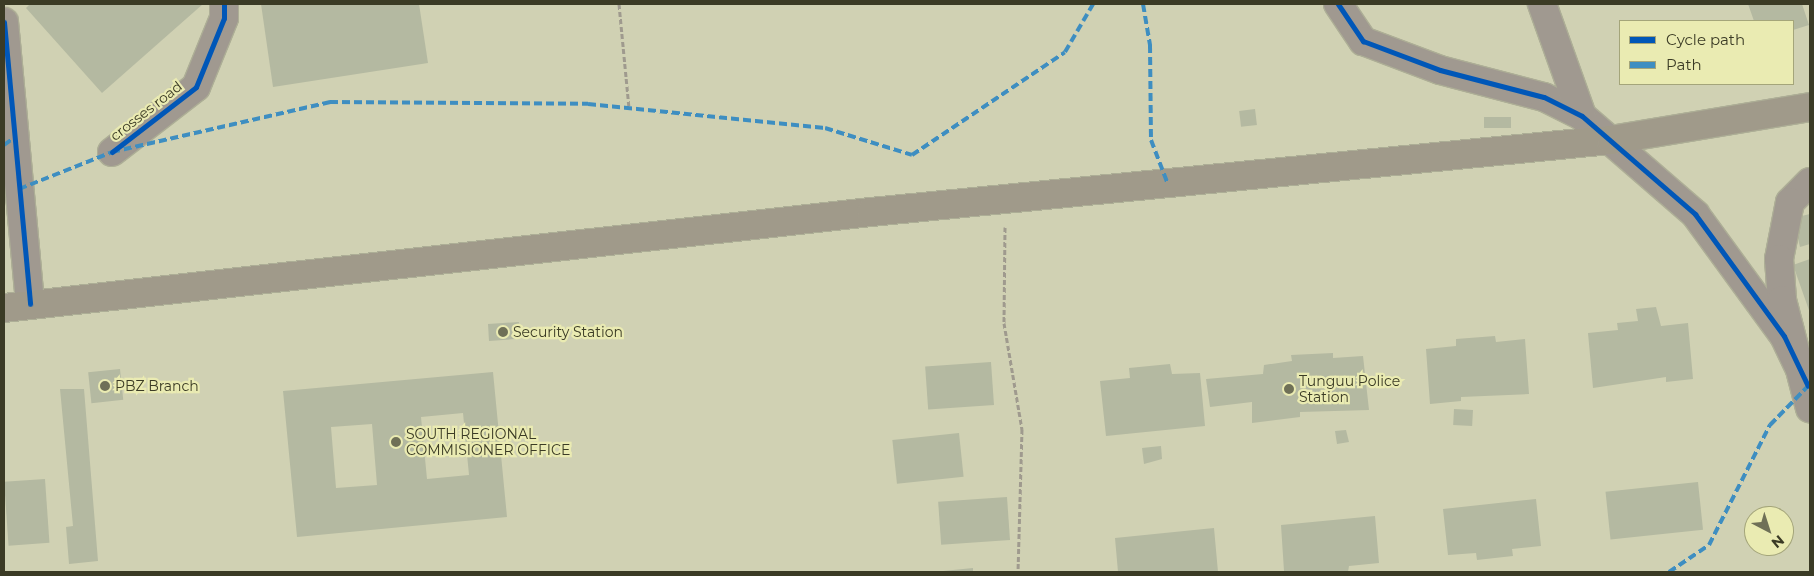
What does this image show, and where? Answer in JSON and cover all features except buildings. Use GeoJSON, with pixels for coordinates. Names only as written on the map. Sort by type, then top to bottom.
{"type":"FeatureCollection","features":[{"type":"Feature","properties":{"kind":"main road"},"geometry":{"type":"LineString","coordinates":[[4,308],[1005,198],[1611,140],[1810,107]]}},
{"type":"Feature","properties":{"kind":"street","name":"crosses road"},"geometry":{"type":"LineString","coordinates":[[112,152],[196,87],[224,18],[224,4]]}},
{"type":"Feature","properties":{"kind":"street"},"geometry":{"type":"LineString","coordinates":[[1338,4],[1363,41],[1440,70],[1544,98],[1582,116],[1611,140],[1695,214],[1784,336],[1809,397]]}},
{"type":"Feature","properties":{"kind":"street"},"geometry":{"type":"LineString","coordinates":[[1542,4],[1582,116]]}},
{"type":"Feature","properties":{"kind":"street"},"geometry":{"type":"LineString","coordinates":[[4,22],[30,304]]}},
{"type":"Feature","properties":{"kind":"street"},"geometry":{"type":"LineString","coordinates":[[1809,397],[1782,300],[1779,259],[1790,202],[1810,182]]}},
{"type":"Feature","properties":{"kind":"path"},"geometry":{"type":"LineString","coordinates":[[619,4],[629,108]]}},
{"type":"Feature","properties":{"kind":"path"},"geometry":{"type":"LineString","coordinates":[[1005,198],[1004,323],[1022,429],[1018,572]]}},
{"type":"Feature","properties":{"kind":"marked path"},"geometry":{"type":"LineString","coordinates":[[19,189],[112,152],[330,102],[588,104],[825,128],[912,155],[1065,52],[1093,4]]}},
{"type":"Feature","properties":{"kind":"marked path"},"geometry":{"type":"LineString","coordinates":[[1143,4],[1150,45],[1151,140],[1167,182]]}},
{"type":"Feature","properties":{"kind":"marked path"},"geometry":{"type":"LineString","coordinates":[[4,145],[15,137]]}},
{"type":"Feature","properties":{"kind":"marked path"},"geometry":{"type":"LineString","coordinates":[[1669,572],[1709,545],[1770,425],[1808,386]]}},
{"type":"Feature","properties":{"kind":"cycle path"},"geometry":{"type":"LineString","coordinates":[[112,152],[196,87],[224,18],[224,4]]}},
{"type":"Feature","properties":{"kind":"cycle path"},"geometry":{"type":"LineString","coordinates":[[1338,4],[1363,41],[1440,70],[1544,97],[1582,116],[1695,214],[1784,336],[1808,386]]}},
{"type":"Feature","properties":{"kind":"cycle path"},"geometry":{"type":"LineString","coordinates":[[4,22],[30,304]]}},
{"type":"Feature","properties":{"kind":"place","name":"Security Station"},"geometry":{"type":"Point","coordinates":[503,332]}},
{"type":"Feature","properties":{"kind":"place","name":"PBZ Branch"},"geometry":{"type":"Point","coordinates":[105,386]}},
{"type":"Feature","properties":{"kind":"place","name":"Tunguu Police Station"},"geometry":{"type":"Point","coordinates":[1289,389]}},
{"type":"Feature","properties":{"kind":"place","name":"SOUTH REGIONAL COMMISIONER OFFICE"},"geometry":{"type":"Point","coordinates":[396,442]}}]}
